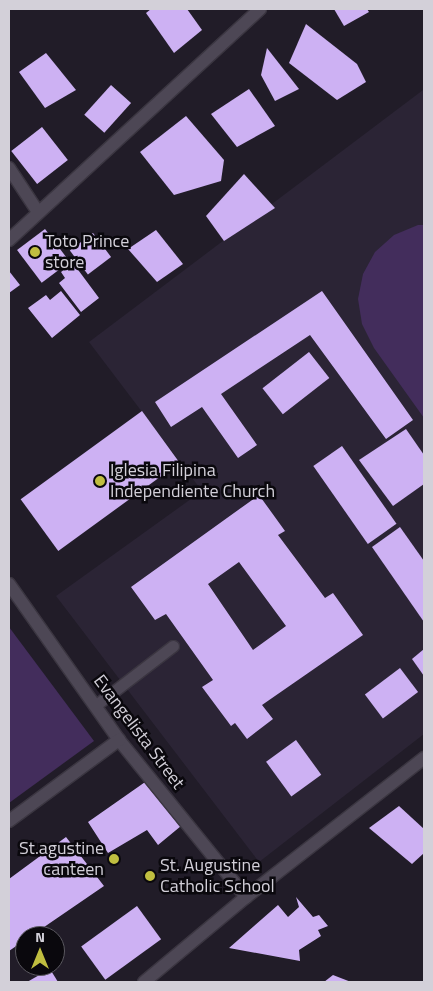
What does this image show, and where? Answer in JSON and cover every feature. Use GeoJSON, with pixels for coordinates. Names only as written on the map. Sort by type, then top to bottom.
{"type":"FeatureCollection","features":[{"type":"Feature","properties":{"kind":"street"},"geometry":{"type":"LineString","coordinates":[[9,240],[260,9]]}},
{"type":"Feature","properties":{"kind":"street"},"geometry":{"type":"LineString","coordinates":[[9,168],[38,212]]}},
{"type":"Feature","properties":{"kind":"street","name":"Evangelista Street"},"geometry":{"type":"LineString","coordinates":[[9,584],[119,740],[246,896]]}},
{"type":"Feature","properties":{"kind":"street"},"geometry":{"type":"LineString","coordinates":[[9,822],[119,740]]}},
{"type":"Feature","properties":{"kind":"street"},"geometry":{"type":"LineString","coordinates":[[144,982],[246,896],[424,758]]}},
{"type":"Feature","properties":{"kind":"lane"},"geometry":{"type":"LineString","coordinates":[[96,705],[173,646]]}},
{"type":"Feature","properties":{"kind":"shaded area"},"geometry":{"type":"Polygon","coordinates":[[[423,90],[424,734],[259,862],[56,596],[202,491],[89,342],[423,90]]]}},
{"type":"Feature","properties":{"kind":"shaded area"},"geometry":{"type":"Polygon","coordinates":[[[418,225],[424,225],[424,418],[374,348],[362,324],[358,299],[363,274],[375,252],[394,235],[418,225]]]}},
{"type":"Feature","properties":{"kind":"shaded area"},"geometry":{"type":"Polygon","coordinates":[[[9,627],[94,741],[9,803],[9,627]]]}},
{"type":"Feature","properties":{"kind":"building"},"geometry":{"type":"Polygon","coordinates":[[[151,9],[187,9],[202,30],[174,53],[146,13],[151,9]]]}},
{"type":"Feature","properties":{"kind":"building"},"geometry":{"type":"Polygon","coordinates":[[[334,9],[367,9],[369,12],[344,26],[334,9]]]}},
{"type":"Feature","properties":{"kind":"building"},"geometry":{"type":"Polygon","coordinates":[[[306,24],[357,64],[366,82],[337,100],[289,63],[306,24]]]}},
{"type":"Feature","properties":{"kind":"building"},"geometry":{"type":"Polygon","coordinates":[[[267,48],[299,89],[275,101],[261,75],[267,48]]]}},
{"type":"Feature","properties":{"kind":"building"},"geometry":{"type":"Polygon","coordinates":[[[46,53],[76,90],[45,108],[19,72],[46,53]]]}},
{"type":"Feature","properties":{"kind":"building"},"geometry":{"type":"Polygon","coordinates":[[[111,85],[131,103],[104,133],[84,115],[111,85]]]}},
{"type":"Feature","properties":{"kind":"building"},"geometry":{"type":"Polygon","coordinates":[[[249,89],[275,126],[237,147],[211,114],[249,89]]]}},
{"type":"Feature","properties":{"kind":"building"},"geometry":{"type":"Polygon","coordinates":[[[186,116],[224,160],[221,181],[174,195],[140,152],[186,116]]]}},
{"type":"Feature","properties":{"kind":"building"},"geometry":{"type":"Polygon","coordinates":[[[42,127],[68,160],[37,184],[11,151],[42,127]]]}},
{"type":"Feature","properties":{"kind":"building"},"geometry":{"type":"Polygon","coordinates":[[[244,174],[275,208],[224,241],[206,216],[244,174]]]}},
{"type":"Feature","properties":{"kind":"building"},"geometry":{"type":"Polygon","coordinates":[[[45,229],[70,262],[42,283],[17,250],[45,229]]]}},
{"type":"Feature","properties":{"kind":"building"},"geometry":{"type":"Polygon","coordinates":[[[156,230],[183,264],[157,282],[128,249],[156,230]]]}},
{"type":"Feature","properties":{"kind":"building"},"geometry":{"type":"Polygon","coordinates":[[[93,233],[111,257],[88,274],[70,250],[93,233]]]}},
{"type":"Feature","properties":{"kind":"building"},"geometry":{"type":"Polygon","coordinates":[[[73,263],[99,298],[81,312],[59,283],[65,278],[61,272],[73,263]]]}},
{"type":"Feature","properties":{"kind":"building"},"geometry":{"type":"Polygon","coordinates":[[[9,271],[20,285],[9,293],[9,271]]]}},
{"type":"Feature","properties":{"kind":"building"},"geometry":{"type":"Polygon","coordinates":[[[61,291],[80,315],[52,338],[28,308],[46,295],[50,300],[61,291]]]}},
{"type":"Feature","properties":{"kind":"building"},"geometry":{"type":"Polygon","coordinates":[[[322,291],[413,420],[386,439],[310,335],[221,394],[257,445],[238,458],[202,407],[171,427],[155,402],[322,291]]]}},
{"type":"Feature","properties":{"kind":"building"},"geometry":{"type":"Polygon","coordinates":[[[309,352],[329,378],[283,414],[263,388],[309,352]]]}},
{"type":"Feature","properties":{"kind":"building","name":"Iglesia Filipina Independiente Church"},"geometry":{"type":"Polygon","coordinates":[[[142,411],[180,463],[58,551],[21,499],[142,411]]]}},
{"type":"Feature","properties":{"kind":"building"},"geometry":{"type":"Polygon","coordinates":[[[406,429],[424,455],[424,484],[393,506],[359,460],[406,429]]]}},
{"type":"Feature","properties":{"kind":"building"},"geometry":{"type":"Polygon","coordinates":[[[342,446],[396,524],[368,544],[313,466],[342,446]]]}},
{"type":"Feature","properties":{"kind":"building"},"geometry":{"type":"Polygon","coordinates":[[[259,495],[285,531],[278,535],[325,598],[333,593],[363,635],[262,705],[273,719],[247,739],[235,723],[231,726],[202,687],[213,680],[166,614],[155,620],[131,587],[259,495]],[[239,562],[208,584],[253,650],[286,626],[239,562]]]}},
{"type":"Feature","properties":{"kind":"building"},"geometry":{"type":"Polygon","coordinates":[[[400,527],[424,561],[424,622],[372,547],[400,527]]]}},
{"type":"Feature","properties":{"kind":"building"},"geometry":{"type":"Polygon","coordinates":[[[424,649],[424,676],[412,659],[424,649]]]}},
{"type":"Feature","properties":{"kind":"building"},"geometry":{"type":"Polygon","coordinates":[[[400,668],[418,692],[383,718],[365,694],[400,668]]]}},
{"type":"Feature","properties":{"kind":"building"},"geometry":{"type":"Polygon","coordinates":[[[296,740],[321,775],[291,797],[266,762],[296,740]]]}},
{"type":"Feature","properties":{"kind":"building"},"geometry":{"type":"Polygon","coordinates":[[[148,780],[181,826],[158,845],[147,830],[108,853],[88,822],[148,780]]]}},
{"type":"Feature","properties":{"kind":"building"},"geometry":{"type":"Polygon","coordinates":[[[399,806],[424,829],[424,853],[412,864],[369,828],[399,806]]]}},
{"type":"Feature","properties":{"kind":"building"},"geometry":{"type":"Polygon","coordinates":[[[66,837],[104,886],[46,926],[15,926],[15,947],[9,951],[9,879],[66,837]]]}},
{"type":"Feature","properties":{"kind":"building"},"geometry":{"type":"Polygon","coordinates":[[[296,897],[313,917],[319,915],[328,926],[318,930],[321,936],[299,950],[300,961],[229,948],[278,905],[288,917],[299,907],[296,897]]]}},
{"type":"Feature","properties":{"kind":"building"},"geometry":{"type":"Polygon","coordinates":[[[137,906],[161,939],[105,980],[81,947],[137,906]]]}},
{"type":"Feature","properties":{"kind":"building"},"geometry":{"type":"Polygon","coordinates":[[[333,975],[351,982],[324,982],[333,975]]]}},
{"type":"Feature","properties":{"kind":"building"},"geometry":{"type":"Polygon","coordinates":[[[38,976],[54,976],[58,982],[27,982],[38,976]]]}},
{"type":"Feature","properties":{"kind":"place","name":"Toto Prince store"},"geometry":{"type":"Point","coordinates":[35,252]}},
{"type":"Feature","properties":{"kind":"place","name":"Iglesia Filipina Independiente Church"},"geometry":{"type":"Point","coordinates":[100,481]}},
{"type":"Feature","properties":{"kind":"place","name":"St.agustine canteen"},"geometry":{"type":"Point","coordinates":[114,859]}},
{"type":"Feature","properties":{"kind":"place","name":"St. Augustine Catholic School"},"geometry":{"type":"Point","coordinates":[150,876]}}]}
